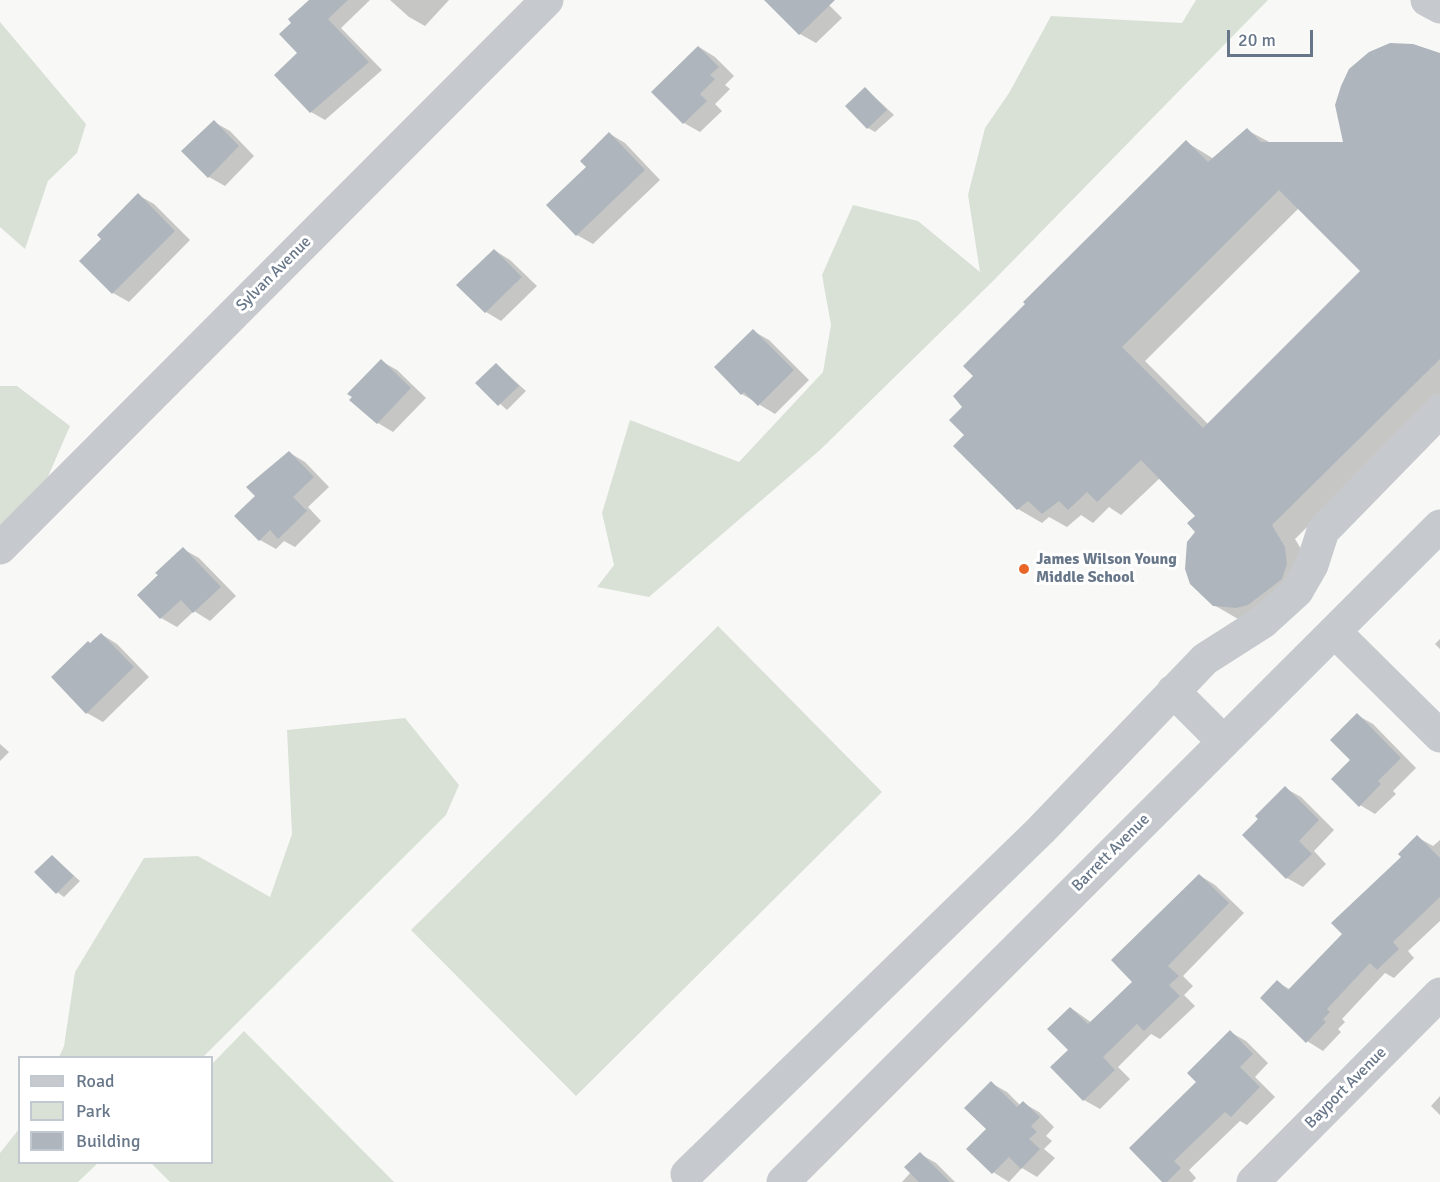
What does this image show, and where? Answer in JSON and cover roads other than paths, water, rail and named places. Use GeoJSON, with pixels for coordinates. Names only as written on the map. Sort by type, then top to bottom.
{"type":"FeatureCollection","features":[{"type":"Feature","properties":{"kind":"street","name":"Sylvan Avenue"},"geometry":{"type":"LineString","coordinates":[[0,548],[547,0]]}},
{"type":"Feature","properties":{"kind":"street"},"geometry":{"type":"LineString","coordinates":[[1427,0],[1440,8]]}},
{"type":"Feature","properties":{"kind":"street"},"geometry":{"type":"LineString","coordinates":[[687,1174],[1041,830],[1205,658],[1263,622],[1297,591],[1312,565],[1323,531],[1440,411]]}},
{"type":"Feature","properties":{"kind":"street","name":"Barrett Avenue"},"geometry":{"type":"LineString","coordinates":[[783,1182],[1440,526]]}},
{"type":"Feature","properties":{"kind":"street"},"geometry":{"type":"LineString","coordinates":[[1335,632],[1440,736]]}},
{"type":"Feature","properties":{"kind":"street"},"geometry":{"type":"LineString","coordinates":[[1173,691],[1223,741]]}},
{"type":"Feature","properties":{"kind":"street","name":"Bayport Avenue"},"geometry":{"type":"LineString","coordinates":[[1252,1182],[1440,994]]}},
{"type":"Feature","properties":{"kind":"place","name":"James Wilson Young Middle School"},"geometry":{"type":"Point","coordinates":[1024,569]}}]}
